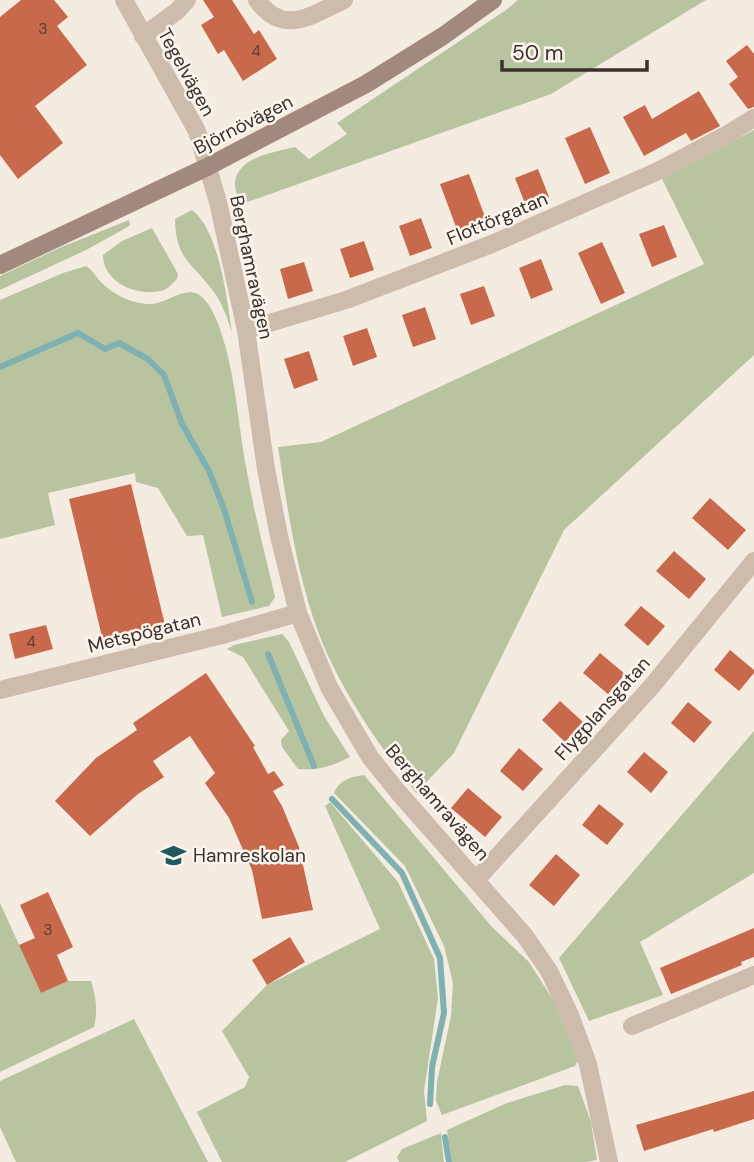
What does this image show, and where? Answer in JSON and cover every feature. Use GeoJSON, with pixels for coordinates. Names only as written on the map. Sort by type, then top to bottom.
{"type":"FeatureCollection","features":[{"type":"Feature","properties":{"kind":"main road","name":"Björnövägen"},"geometry":{"type":"LineString","coordinates":[[0,265],[207,167],[366,84],[443,36],[493,0]]}},
{"type":"Feature","properties":{"kind":"street","name":"Tegelvägen"},"geometry":{"type":"LineString","coordinates":[[124,0],[197,131],[207,167]]}},
{"type":"Feature","properties":{"kind":"street"},"geometry":{"type":"LineString","coordinates":[[143,36],[177,11],[187,0]]}},
{"type":"Feature","properties":{"kind":"street"},"geometry":{"type":"LineString","coordinates":[[257,0],[262,8],[284,21],[302,19],[344,0]]}},
{"type":"Feature","properties":{"kind":"street","name":"Flottörgatan"},"geometry":{"type":"LineString","coordinates":[[246,330],[346,300],[492,244],[658,170],[754,118]]}},
{"type":"Feature","properties":{"kind":"street","name":"Berghamravägen"},"geometry":{"type":"LineString","coordinates":[[207,167],[224,223],[246,330],[266,469],[298,613],[329,687],[370,757],[438,839],[526,936],[549,971],[570,1015],[588,1064],[609,1162]]}},
{"type":"Feature","properties":{"kind":"street","name":"Flygplansgatan"},"geometry":{"type":"LineString","coordinates":[[477,879],[652,685],[754,561]]}},
{"type":"Feature","properties":{"kind":"street","name":"Metspögatan"},"geometry":{"type":"LineString","coordinates":[[0,690],[298,613]]}},
{"type":"Feature","properties":{"kind":"street"},"geometry":{"type":"LineString","coordinates":[[632,1026],[754,975]]}},
{"type":"Feature","properties":{"kind":"green space"},"geometry":{"type":"Polygon","coordinates":[[[518,0],[706,0],[551,94],[239,205],[235,183],[242,167],[258,157],[295,147],[309,159],[347,134],[337,123],[518,0]]]}},
{"type":"Feature","properties":{"kind":"green space"},"geometry":{"type":"Polygon","coordinates":[[[754,130],[754,355],[564,530],[454,753],[416,793],[360,715],[321,639],[297,558],[278,447],[321,442],[704,264],[662,179],[754,130]]]}},
{"type":"Feature","properties":{"kind":"green space"},"geometry":{"type":"Polygon","coordinates":[[[192,210],[209,233],[215,249],[232,332],[216,295],[186,259],[178,243],[175,219],[192,210]]]}},
{"type":"Feature","properties":{"kind":"green space"},"geometry":{"type":"Polygon","coordinates":[[[129,220],[130,225],[126,228],[86,250],[0,290],[0,276],[59,248],[129,220]]]}},
{"type":"Feature","properties":{"kind":"green space"},"geometry":{"type":"Polygon","coordinates":[[[152,228],[178,274],[177,279],[164,290],[134,290],[124,286],[109,273],[103,255],[122,241],[152,228]]]}},
{"type":"Feature","properties":{"kind":"green space"},"geometry":{"type":"Polygon","coordinates":[[[86,266],[111,291],[131,301],[153,304],[193,292],[203,298],[212,310],[229,361],[251,492],[275,597],[269,606],[222,617],[203,535],[187,536],[158,488],[136,482],[135,473],[48,493],[55,525],[0,539],[0,300],[86,266]]]}},
{"type":"Feature","properties":{"kind":"green space"},"geometry":{"type":"Polygon","coordinates":[[[282,634],[289,642],[324,716],[350,757],[325,767],[298,769],[282,747],[281,740],[289,731],[243,657],[227,649],[282,634]]]}},
{"type":"Feature","properties":{"kind":"green space"},"geometry":{"type":"Polygon","coordinates":[[[754,731],[754,873],[640,942],[663,995],[589,1021],[559,958],[754,731]]]}},
{"type":"Feature","properties":{"kind":"green space"},"geometry":{"type":"Polygon","coordinates":[[[364,775],[492,927],[529,962],[555,1003],[579,1059],[575,1066],[442,1115],[436,1101],[437,1082],[451,1016],[453,983],[444,946],[405,866],[334,793],[346,780],[364,775]]]}},
{"type":"Feature","properties":{"kind":"green space"},"geometry":{"type":"Polygon","coordinates":[[[330,802],[398,882],[434,959],[438,998],[424,1091],[427,1121],[345,1162],[222,1162],[197,1112],[245,1087],[249,1077],[222,1031],[267,985],[380,929],[325,806],[330,802]]]}},
{"type":"Feature","properties":{"kind":"green space"},"geometry":{"type":"Polygon","coordinates":[[[0,903],[41,993],[68,981],[91,981],[96,1009],[94,1027],[0,1072],[0,903]]]}},
{"type":"Feature","properties":{"kind":"green space"},"geometry":{"type":"Polygon","coordinates":[[[134,1019],[208,1162],[16,1162],[0,1127],[0,1081],[134,1019]]]}},
{"type":"Feature","properties":{"kind":"green space"},"geometry":{"type":"Polygon","coordinates":[[[565,1085],[578,1086],[591,1122],[597,1160],[452,1162],[447,1130],[507,1103],[565,1085]]]}},
{"type":"Feature","properties":{"kind":"green space"},"geometry":{"type":"Polygon","coordinates":[[[441,1133],[444,1162],[399,1162],[397,1157],[402,1149],[441,1133]]]}},
{"type":"Feature","properties":{"kind":"building"},"geometry":{"type":"Polygon","coordinates":[[[21,0],[54,0],[68,17],[57,26],[87,65],[35,106],[63,143],[18,179],[0,155],[0,17],[21,0]]]}},
{"type":"Feature","properties":{"kind":"building"},"geometry":{"type":"Polygon","coordinates":[[[203,0],[232,0],[254,34],[259,30],[277,59],[243,81],[224,50],[218,54],[201,25],[214,17],[203,0]]]}},
{"type":"Feature","properties":{"kind":"building"},"geometry":{"type":"Polygon","coordinates":[[[747,45],[754,54],[754,107],[748,109],[729,84],[738,77],[726,61],[747,45]]]}},
{"type":"Feature","properties":{"kind":"building"},"geometry":{"type":"Polygon","coordinates":[[[699,91],[720,126],[691,141],[686,133],[644,156],[623,117],[645,105],[652,119],[699,91]]]}},
{"type":"Feature","properties":{"kind":"building"},"geometry":{"type":"Polygon","coordinates":[[[590,127],[610,173],[585,184],[565,138],[590,127]]]}},
{"type":"Feature","properties":{"kind":"building"},"geometry":{"type":"Polygon","coordinates":[[[538,169],[549,197],[526,206],[515,178],[538,169]]]}},
{"type":"Feature","properties":{"kind":"building"},"geometry":{"type":"Polygon","coordinates":[[[469,174],[488,225],[459,235],[440,184],[469,174]]]}},
{"type":"Feature","properties":{"kind":"building"},"geometry":{"type":"Polygon","coordinates":[[[421,218],[432,248],[410,256],[399,226],[421,218]]]}},
{"type":"Feature","properties":{"kind":"building"},"geometry":{"type":"Polygon","coordinates":[[[664,225],[677,257],[652,267],[639,234],[664,225]]]}},
{"type":"Feature","properties":{"kind":"building"},"geometry":{"type":"Polygon","coordinates":[[[364,241],[374,270],[350,278],[340,249],[364,241]]]}},
{"type":"Feature","properties":{"kind":"building"},"geometry":{"type":"Polygon","coordinates":[[[602,242],[625,293],[601,304],[578,253],[602,242]]]}},
{"type":"Feature","properties":{"kind":"building"},"geometry":{"type":"Polygon","coordinates":[[[541,259],[553,290],[531,299],[519,268],[541,259]]]}},
{"type":"Feature","properties":{"kind":"building"},"geometry":{"type":"Polygon","coordinates":[[[304,262],[313,291],[288,299],[280,269],[304,262]]]}},
{"type":"Feature","properties":{"kind":"building"},"geometry":{"type":"Polygon","coordinates":[[[484,286],[495,316],[471,325],[460,294],[484,286]]]}},
{"type":"Feature","properties":{"kind":"building"},"geometry":{"type":"Polygon","coordinates":[[[425,307],[436,339],[413,347],[402,315],[425,307]]]}},
{"type":"Feature","properties":{"kind":"building"},"geometry":{"type":"Polygon","coordinates":[[[367,328],[377,357],[353,366],[343,336],[367,328]]]}},
{"type":"Feature","properties":{"kind":"building"},"geometry":{"type":"Polygon","coordinates":[[[309,351],[318,380],[294,389],[284,359],[309,351]]]}},
{"type":"Feature","properties":{"kind":"building"},"geometry":{"type":"Polygon","coordinates":[[[131,484],[165,625],[103,641],[69,499],[131,484]]]}},
{"type":"Feature","properties":{"kind":"building"},"geometry":{"type":"Polygon","coordinates":[[[710,498],[746,530],[728,550],[692,518],[710,498]]]}},
{"type":"Feature","properties":{"kind":"building"},"geometry":{"type":"Polygon","coordinates":[[[674,551],[706,579],[689,599],[656,571],[674,551]]]}},
{"type":"Feature","properties":{"kind":"building"},"geometry":{"type":"Polygon","coordinates":[[[641,606],[665,626],[648,646],[624,625],[641,606]]]}},
{"type":"Feature","properties":{"kind":"building"},"geometry":{"type":"Polygon","coordinates":[[[46,625],[53,649],[15,659],[9,634],[46,625]]]}},
{"type":"Feature","properties":{"kind":"building"},"geometry":{"type":"Polygon","coordinates":[[[730,650],[754,670],[739,691],[714,670],[730,650]]]}},
{"type":"Feature","properties":{"kind":"building"},"geometry":{"type":"Polygon","coordinates":[[[600,653],[625,674],[608,694],[583,673],[600,653]]]}},
{"type":"Feature","properties":{"kind":"building"},"geometry":{"type":"Polygon","coordinates":[[[206,673],[255,746],[253,747],[268,774],[274,771],[284,785],[273,791],[299,847],[313,910],[262,919],[252,870],[229,818],[205,783],[215,773],[190,736],[153,761],[164,777],[138,794],[90,836],[55,801],[96,758],[137,730],[133,723],[206,673]]]}},
{"type":"Feature","properties":{"kind":"building"},"geometry":{"type":"Polygon","coordinates":[[[560,701],[583,722],[565,742],[542,720],[560,701]]]}},
{"type":"Feature","properties":{"kind":"building"},"geometry":{"type":"Polygon","coordinates":[[[688,702],[712,722],[694,743],[671,723],[688,702]]]}},
{"type":"Feature","properties":{"kind":"building"},"geometry":{"type":"Polygon","coordinates":[[[519,748],[543,769],[523,791],[500,771],[519,748]]]}},
{"type":"Feature","properties":{"kind":"building"},"geometry":{"type":"Polygon","coordinates":[[[644,752],[668,772],[651,793],[627,772],[644,752]]]}},
{"type":"Feature","properties":{"kind":"building"},"geometry":{"type":"Polygon","coordinates":[[[468,788],[502,817],[485,837],[451,808],[468,788]]]}},
{"type":"Feature","properties":{"kind":"building"},"geometry":{"type":"Polygon","coordinates":[[[599,804],[624,824],[607,845],[582,825],[599,804]]]}},
{"type":"Feature","properties":{"kind":"building"},"geometry":{"type":"Polygon","coordinates":[[[556,854],[580,875],[554,906],[529,885],[556,854]]]}},
{"type":"Feature","properties":{"kind":"building"},"geometry":{"type":"Polygon","coordinates":[[[48,892],[73,947],[57,955],[68,981],[41,993],[19,945],[35,938],[20,905],[48,892]]]}},
{"type":"Feature","properties":{"kind":"building"},"geometry":{"type":"Polygon","coordinates":[[[754,928],[754,957],[741,962],[742,965],[671,994],[660,968],[754,928]]]}},
{"type":"Feature","properties":{"kind":"building"},"geometry":{"type":"Polygon","coordinates":[[[290,937],[305,962],[267,985],[252,960],[290,937]]]}},
{"type":"Feature","properties":{"kind":"building"},"geometry":{"type":"Polygon","coordinates":[[[754,1091],[754,1119],[644,1151],[636,1125],[754,1091]]]}},
{"type":"Feature","properties":{"kind":"waterway"},"geometry":{"type":"LineString","coordinates":[[0,367],[78,333],[105,349],[119,343],[148,359],[164,375],[182,424],[209,471],[224,509],[252,602]]}},
{"type":"Feature","properties":{"kind":"waterway"},"geometry":{"type":"LineString","coordinates":[[268,654],[314,766]]}},
{"type":"Feature","properties":{"kind":"waterway"},"geometry":{"type":"LineString","coordinates":[[332,799],[402,873],[440,958],[444,1013],[432,1067],[430,1104]]}},
{"type":"Feature","properties":{"kind":"waterway"},"geometry":{"type":"LineString","coordinates":[[445,1137],[449,1162]]}},
{"type":"Feature","properties":{"kind":"place","name":"Hamreskolan"},"geometry":{"type":"Point","coordinates":[173,855]}}]}
